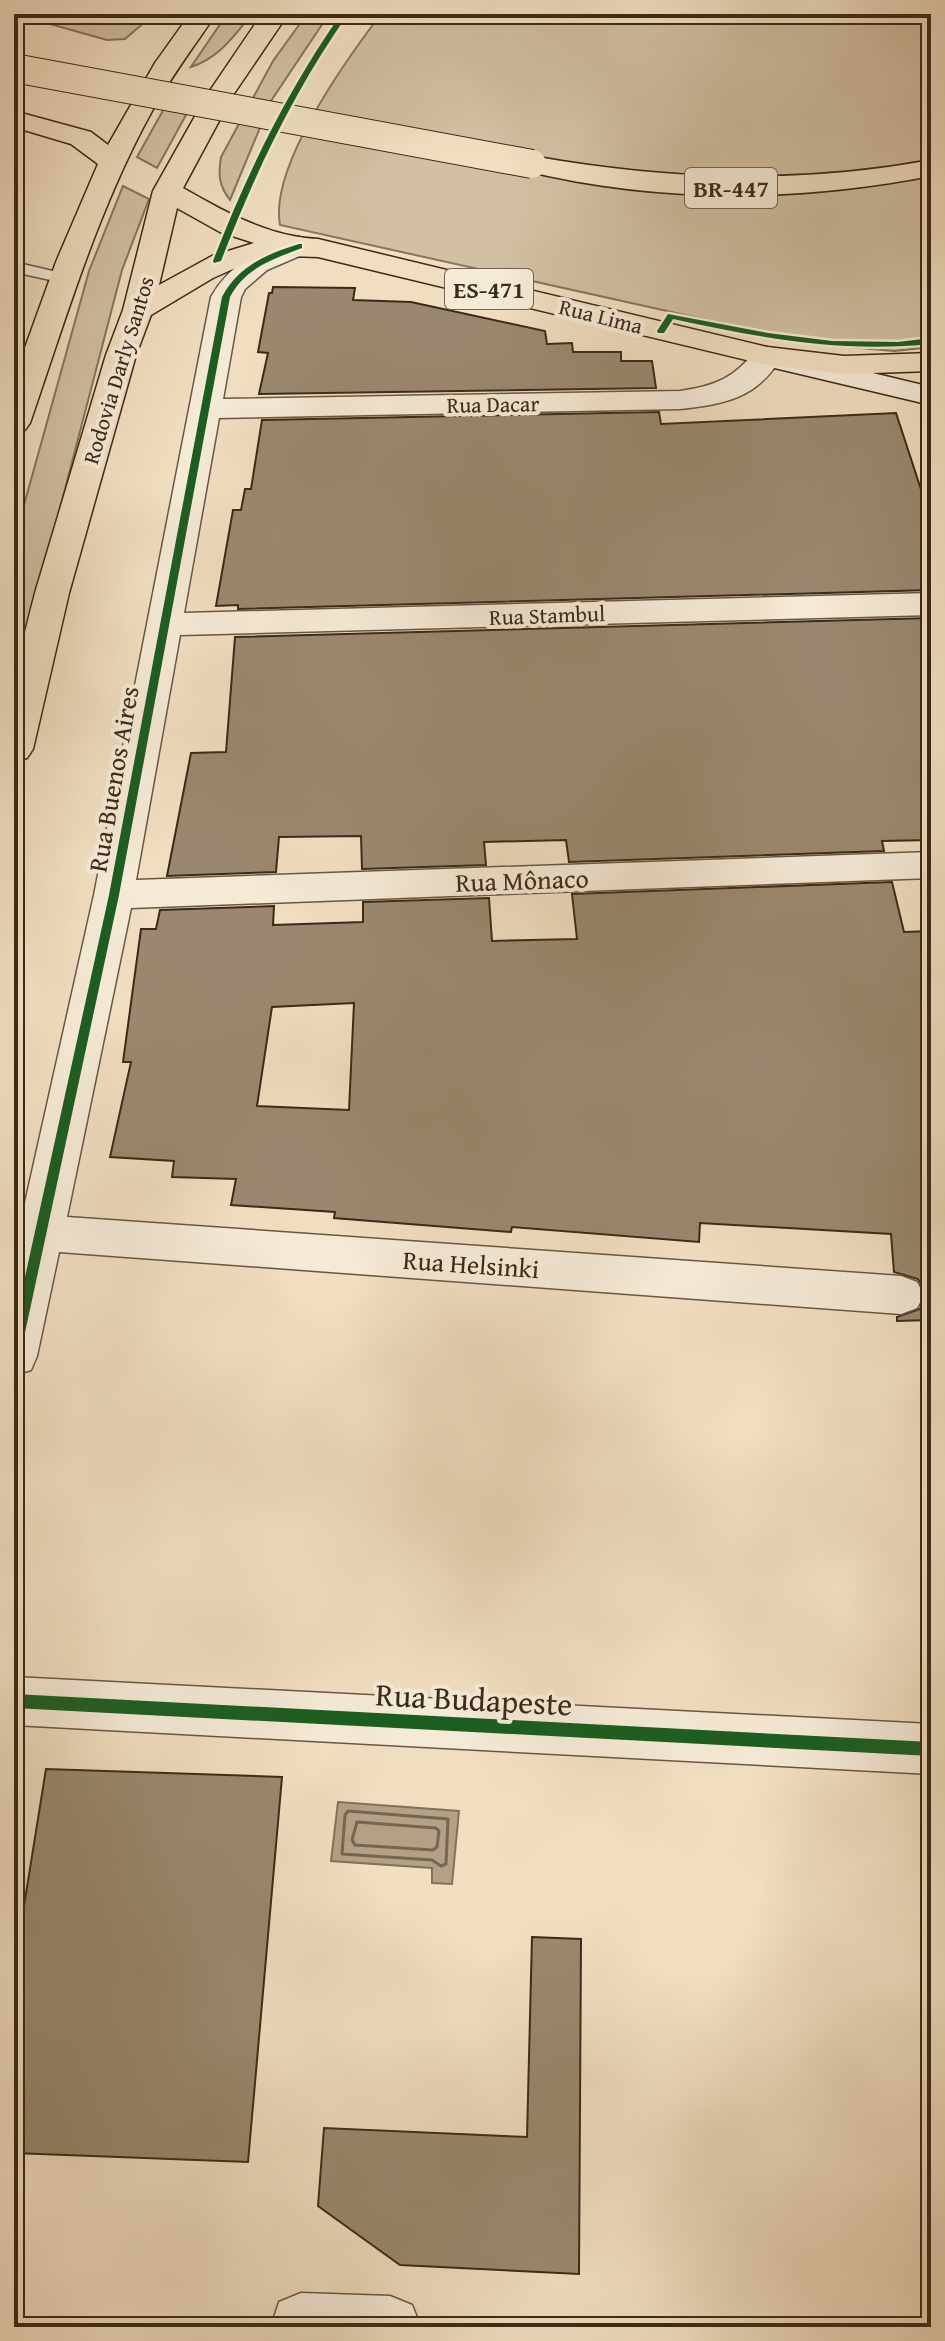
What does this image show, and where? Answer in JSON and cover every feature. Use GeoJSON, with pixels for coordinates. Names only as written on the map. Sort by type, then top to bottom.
{"type":"FeatureCollection","features":[{"type":"Feature","properties":{"kind":"main road"},"geometry":{"type":"LineString","coordinates":[[14,423],[25,356],[64,278],[111,160],[144,98],[203,14]]}},
{"type":"Feature","properties":{"kind":"main road","name":"Rodovia Darly Santos"},"geometry":{"type":"LineString","coordinates":[[14,749],[52,593],[121,355],[138,310],[167,191],[220,95],[275,14]]}},
{"type":"Feature","properties":{"kind":"main road","name":"BR-447"},"geometry":{"type":"LineString","coordinates":[[14,68],[626,181],[725,188],[823,185],[931,168]]}},
{"type":"Feature","properties":{"kind":"main road"},"geometry":{"type":"LineString","coordinates":[[14,119],[81,138],[111,160]]}},
{"type":"Feature","properties":{"kind":"main road"},"geometry":{"type":"LineString","coordinates":[[167,191],[230,226],[309,247]]}},
{"type":"Feature","properties":{"kind":"main road"},"geometry":{"type":"LineString","coordinates":[[138,310],[230,256],[261,248],[309,247]]}},
{"type":"Feature","properties":{"kind":"main road","name":"Rua Lima"},"geometry":{"type":"LineString","coordinates":[[309,247],[767,356]]}},
{"type":"Feature","properties":{"kind":"main road","name":"ES-471"},"geometry":{"type":"LineString","coordinates":[[767,356],[844,365],[931,362]]}},
{"type":"Feature","properties":{"kind":"street","name":"Rua Buenos Aires"},"geometry":{"type":"LineString","coordinates":[[14,1356],[114,895],[203,409],[230,287],[259,262],[309,247]]}},
{"type":"Feature","properties":{"kind":"street","name":"Rua Lima"},"geometry":{"type":"LineString","coordinates":[[767,356],[931,396]]}},
{"type":"Feature","properties":{"kind":"street","name":"Rua Dacar"},"geometry":{"type":"LineString","coordinates":[[203,409],[680,400],[713,395],[740,386],[753,377],[767,356]]}},
{"type":"Feature","properties":{"kind":"street","name":"Rua Stambul"},"geometry":{"type":"LineString","coordinates":[[163,625],[931,604]]}},
{"type":"Feature","properties":{"kind":"street","name":"Rua Mônaco"},"geometry":{"type":"LineString","coordinates":[[114,895],[931,865]]}},
{"type":"Feature","properties":{"kind":"street","name":"Rua Helsinki"},"geometry":{"type":"LineString","coordinates":[[40,1233],[901,1295]]}},
{"type":"Feature","properties":{"kind":"street","name":"Rua Budapeste"},"geometry":{"type":"LineString","coordinates":[[14,1701],[931,1749]]}},
{"type":"Feature","properties":{"kind":"street"},"geometry":{"type":"LineString","coordinates":[[301,2324],[390,2327]]}},
{"type":"Feature","properties":{"kind":"lane"},"geometry":{"type":"LineString","coordinates":[[14,267],[64,278]]}},
{"type":"Feature","properties":{"kind":"shaded area"},"geometry":{"type":"Polygon","coordinates":[[[14,14],[154,14],[125,39],[107,40],[14,14]]]}},
{"type":"Feature","properties":{"kind":"shaded area"},"geometry":{"type":"Polygon","coordinates":[[[227,14],[252,14],[218,52],[191,67],[227,14]]]}},
{"type":"Feature","properties":{"kind":"shaded area"},"geometry":{"type":"Polygon","coordinates":[[[307,14],[329,14],[271,101],[230,200],[220,180],[221,157],[273,61],[307,14]]]}},
{"type":"Feature","properties":{"kind":"shaded area"},"geometry":{"type":"Polygon","coordinates":[[[381,14],[931,14],[931,347],[894,351],[816,344],[280,225],[280,201],[286,174],[298,145],[331,86],[381,14]]]}},
{"type":"Feature","properties":{"kind":"shaded area"},"geometry":{"type":"Polygon","coordinates":[[[197,95],[157,168],[137,157],[166,105],[197,95]]]}},
{"type":"Feature","properties":{"kind":"shaded area"},"geometry":{"type":"Polygon","coordinates":[[[123,186],[149,199],[122,270],[14,685],[14,541],[89,271],[123,186]]]}},
{"type":"Feature","properties":{"kind":"water"},"geometry":{"type":"Polygon","coordinates":[[[338,1802],[459,1811],[452,1884],[432,1883],[432,1868],[331,1861],[338,1802]]]}},
{"type":"Feature","properties":{"kind":"building"},"geometry":{"type":"Polygon","coordinates":[[[273,287],[355,288],[353,300],[411,302],[545,331],[547,344],[572,343],[573,352],[621,352],[621,361],[652,361],[656,388],[259,394],[268,353],[258,352],[269,293],[272,293],[273,287]]]}},
{"type":"Feature","properties":{"kind":"building"},"geometry":{"type":"Polygon","coordinates":[[[659,412],[661,424],[896,413],[931,520],[931,590],[238,609],[238,605],[216,606],[233,510],[241,510],[245,489],[251,489],[262,420],[659,412]]]}},
{"type":"Feature","properties":{"kind":"building"},"geometry":{"type":"Polygon","coordinates":[[[931,618],[931,840],[882,841],[884,851],[569,862],[566,840],[484,842],[486,865],[362,869],[361,836],[279,837],[276,872],[167,876],[191,753],[226,752],[235,637],[931,618]]]}},
{"type":"Feature","properties":{"kind":"building"},"geometry":{"type":"Polygon","coordinates":[[[892,882],[904,932],[931,931],[931,1320],[897,1321],[897,1317],[920,1309],[927,1294],[918,1279],[894,1272],[891,1234],[700,1223],[699,1242],[512,1227],[511,1232],[334,1218],[335,1212],[231,1205],[236,1179],[172,1177],[174,1161],[110,1157],[131,1062],[123,1062],[141,929],[156,929],[160,910],[274,906],[273,925],[363,922],[363,902],[489,898],[492,941],[577,939],[572,894],[892,882]],[[354,1003],[272,1007],[257,1106],[349,1110],[354,1003]]]}},
{"type":"Feature","properties":{"kind":"building"},"geometry":{"type":"Polygon","coordinates":[[[46,1769],[282,1777],[248,2162],[14,2153],[14,1968],[46,1769]]]}},
{"type":"Feature","properties":{"kind":"building"},"geometry":{"type":"Polygon","coordinates":[[[532,1937],[581,1939],[579,2274],[400,2265],[318,2206],[324,2128],[527,2137],[532,1937]]]}},
{"type":"Feature","properties":{"kind":"cycle path"},"geometry":{"type":"LineString","coordinates":[[217,261],[288,102],[345,14]]}},
{"type":"Feature","properties":{"kind":"cycle path"},"geometry":{"type":"LineString","coordinates":[[14,1356],[114,895],[226,297],[247,270],[299,246]]}},
{"type":"Feature","properties":{"kind":"cycle path"},"geometry":{"type":"LineString","coordinates":[[661,331],[671,316],[768,336],[832,344],[931,341]]}},
{"type":"Feature","properties":{"kind":"cycle path"},"geometry":{"type":"LineString","coordinates":[[14,1701],[931,1749]]}}]}
